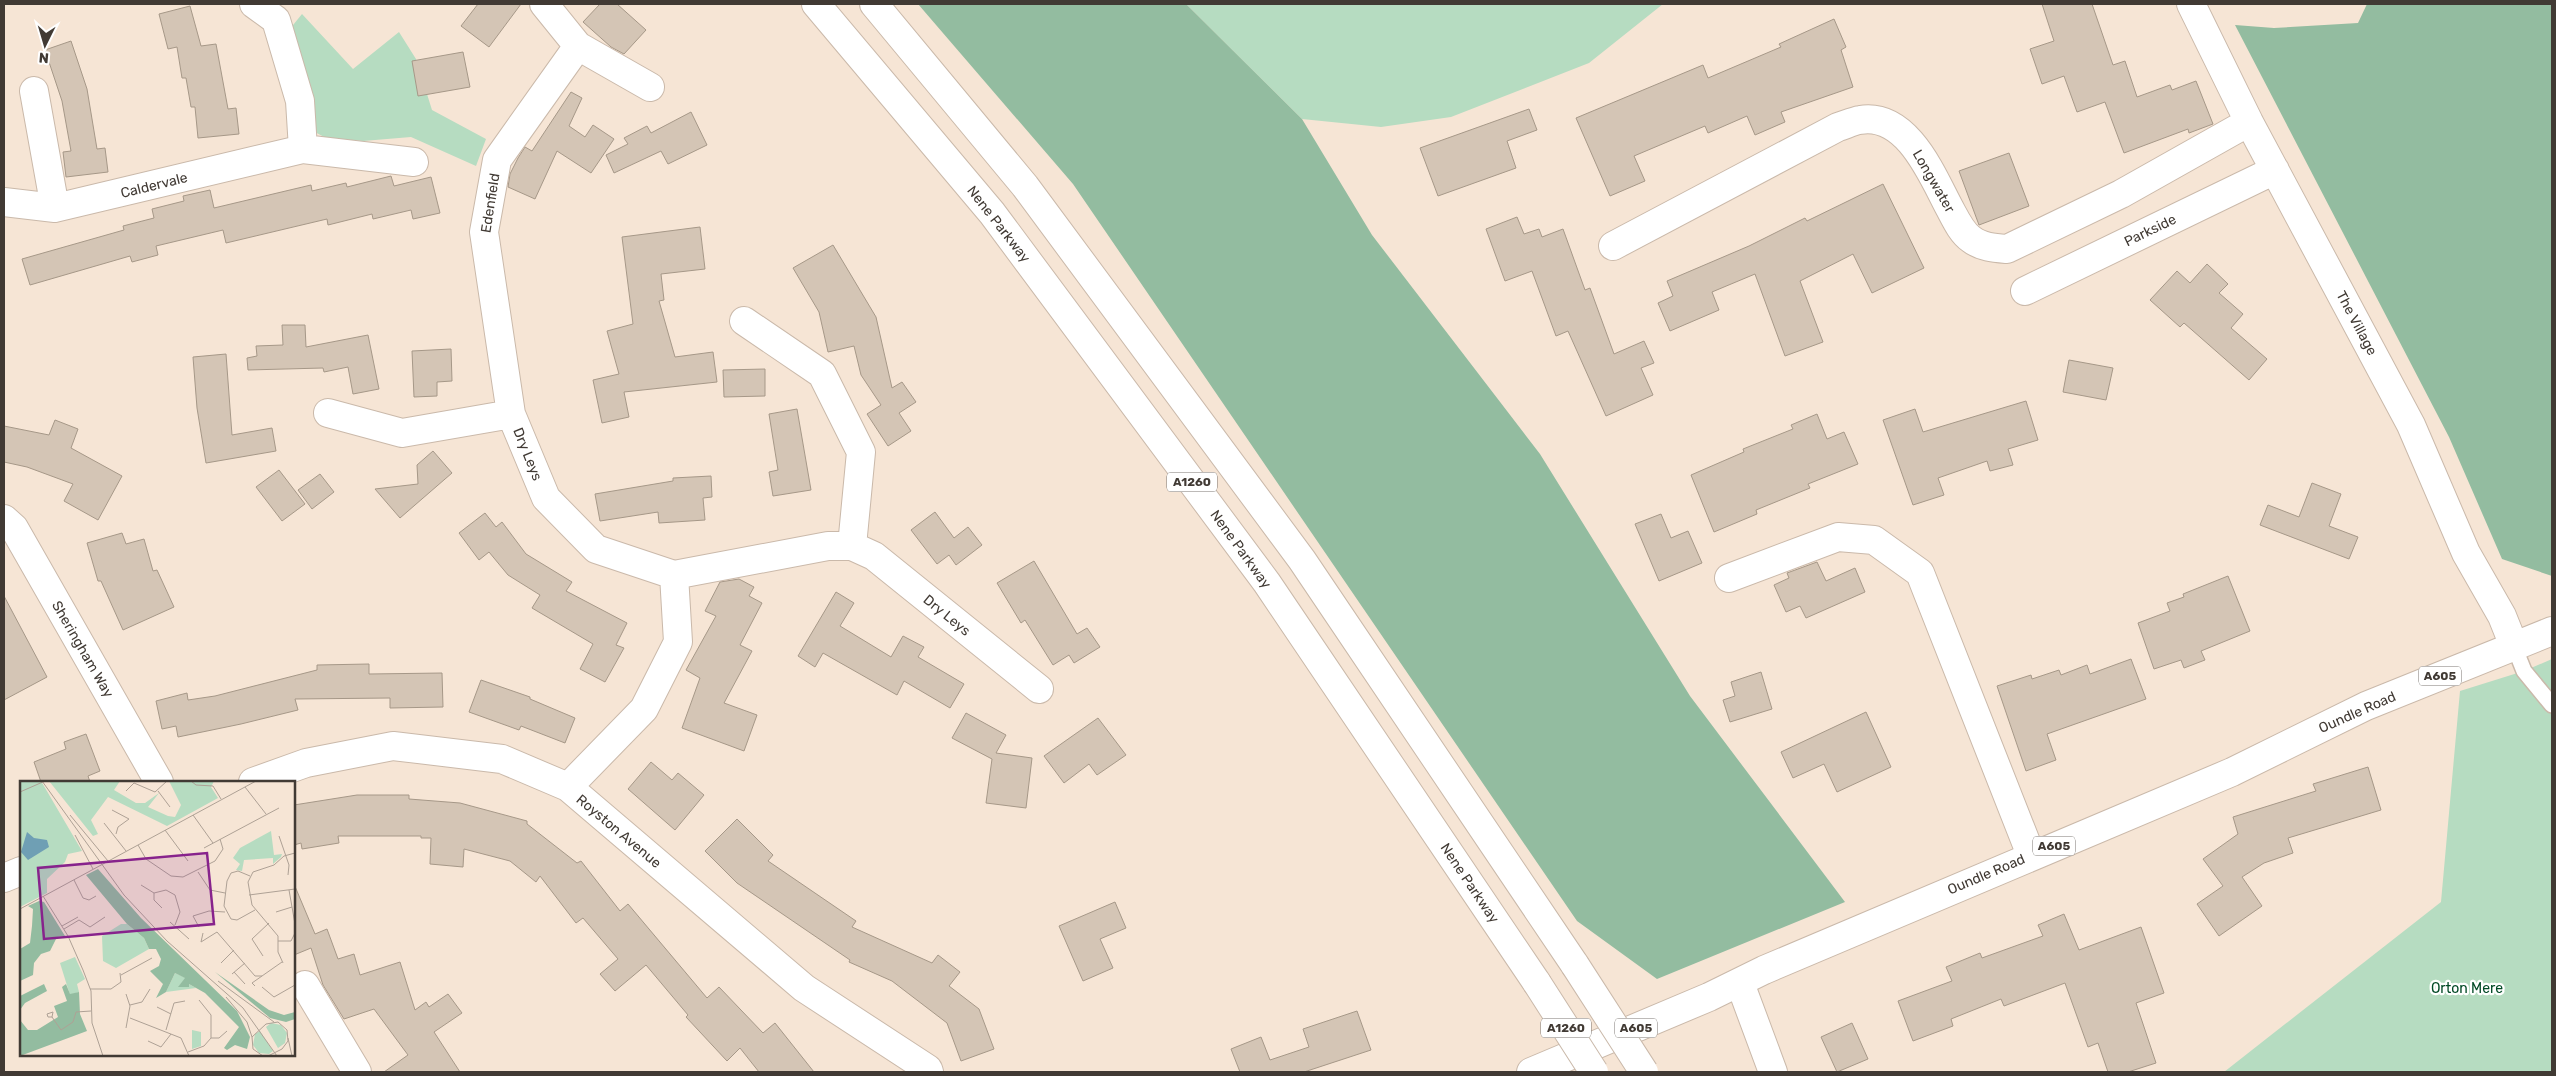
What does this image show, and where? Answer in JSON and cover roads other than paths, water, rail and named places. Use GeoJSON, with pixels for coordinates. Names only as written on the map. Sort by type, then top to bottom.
{"type":"FeatureCollection","features":[{"type":"Feature","properties":{"kind":"main road"},"geometry":{"type":"LineString","coordinates":[[254,4],[283,12],[300,101],[303,149]]}},
{"type":"Feature","properties":{"kind":"main road"},"geometry":{"type":"LineString","coordinates":[[544,4],[578,46],[650,87]]}},
{"type":"Feature","properties":{"kind":"main road","name":"Nene Parkway"},"geometry":{"type":"LineString","coordinates":[[816,4],[992,213],[1267,583],[1537,983],[1594,1072]]}},
{"type":"Feature","properties":{"kind":"main road","name":"A1260"},"geometry":{"type":"LineString","coordinates":[[874,4],[1025,186],[1302,560],[1575,965],[1644,1072]]}},
{"type":"Feature","properties":{"kind":"main road","name":"The Village"},"geometry":{"type":"LineString","coordinates":[[2191,4],[2249,122],[2412,425],[2466,553],[2502,616],[2514,646]]}},
{"type":"Feature","properties":{"kind":"main road","name":"Edenfield"},"geometry":{"type":"LineString","coordinates":[[511,414],[484,232],[485,223],[497,160],[578,46]]}},
{"type":"Feature","properties":{"kind":"main road"},"geometry":{"type":"LineString","coordinates":[[34,91],[56,208]]}},
{"type":"Feature","properties":{"kind":"main road","name":"Longwater"},"geometry":{"type":"LineString","coordinates":[[1612,246],[1838,127],[1861,120],[1884,122],[1902,133],[1918,150],[1959,225],[1970,239],[1991,248],[2007,249],[2121,194],[2249,122]]}},
{"type":"Feature","properties":{"kind":"main road","name":"Caldervale"},"geometry":{"type":"LineString","coordinates":[[4,202],[56,208],[303,149],[414,162]]}},
{"type":"Feature","properties":{"kind":"main road","name":"Parkside"},"geometry":{"type":"LineString","coordinates":[[2025,291],[2275,170]]}},
{"type":"Feature","properties":{"kind":"main road"},"geometry":{"type":"LineString","coordinates":[[744,321],[822,374],[861,452],[852,546]]}},
{"type":"Feature","properties":{"kind":"main road","name":"Dry Leys"},"geometry":{"type":"LineString","coordinates":[[328,413],[402,433],[511,414],[546,498],[596,549],[674,575],[828,546],[852,546],[874,556],[1039,689]]}},
{"type":"Feature","properties":{"kind":"main road","name":"Sheringham Way"},"geometry":{"type":"LineString","coordinates":[[4,519],[14,528],[158,781]]}},
{"type":"Feature","properties":{"kind":"main road"},"geometry":{"type":"LineString","coordinates":[[1729,578],[1838,537],[1874,540],[1920,573],[2031,855]]}},
{"type":"Feature","properties":{"kind":"main road"},"geometry":{"type":"LineString","coordinates":[[568,787],[644,709],[678,642],[674,575]]}},
{"type":"Feature","properties":{"kind":"main road","name":"Oundle Road"},"geometry":{"type":"LineString","coordinates":[[1531,1072],[1740,983],[1764,970],[2031,855],[2232,772],[2366,706],[2552,631]]}},
{"type":"Feature","properties":{"kind":"main road","name":"Royston Avenue"},"geometry":{"type":"LineString","coordinates":[[256,781],[306,763],[393,746],[502,759],[568,787],[804,988],[928,1069],[929,1072]]}},
{"type":"Feature","properties":{"kind":"main road"},"geometry":{"type":"LineString","coordinates":[[4,878],[20,871]]}},
{"type":"Feature","properties":{"kind":"main road"},"geometry":{"type":"LineString","coordinates":[[1740,983],[1772,1072]]}},
{"type":"Feature","properties":{"kind":"main road"},"geometry":{"type":"LineString","coordinates":[[305,985],[358,1072]]}},
{"type":"Feature","properties":{"kind":"lane"},"geometry":{"type":"LineString","coordinates":[[2514,646],[2524,671],[2552,705]]}},
{"type":"Feature","properties":{"kind":"park label","name":"Orton Mere"},"geometry":{"type":"Point","coordinates":[2467,988]}}]}
